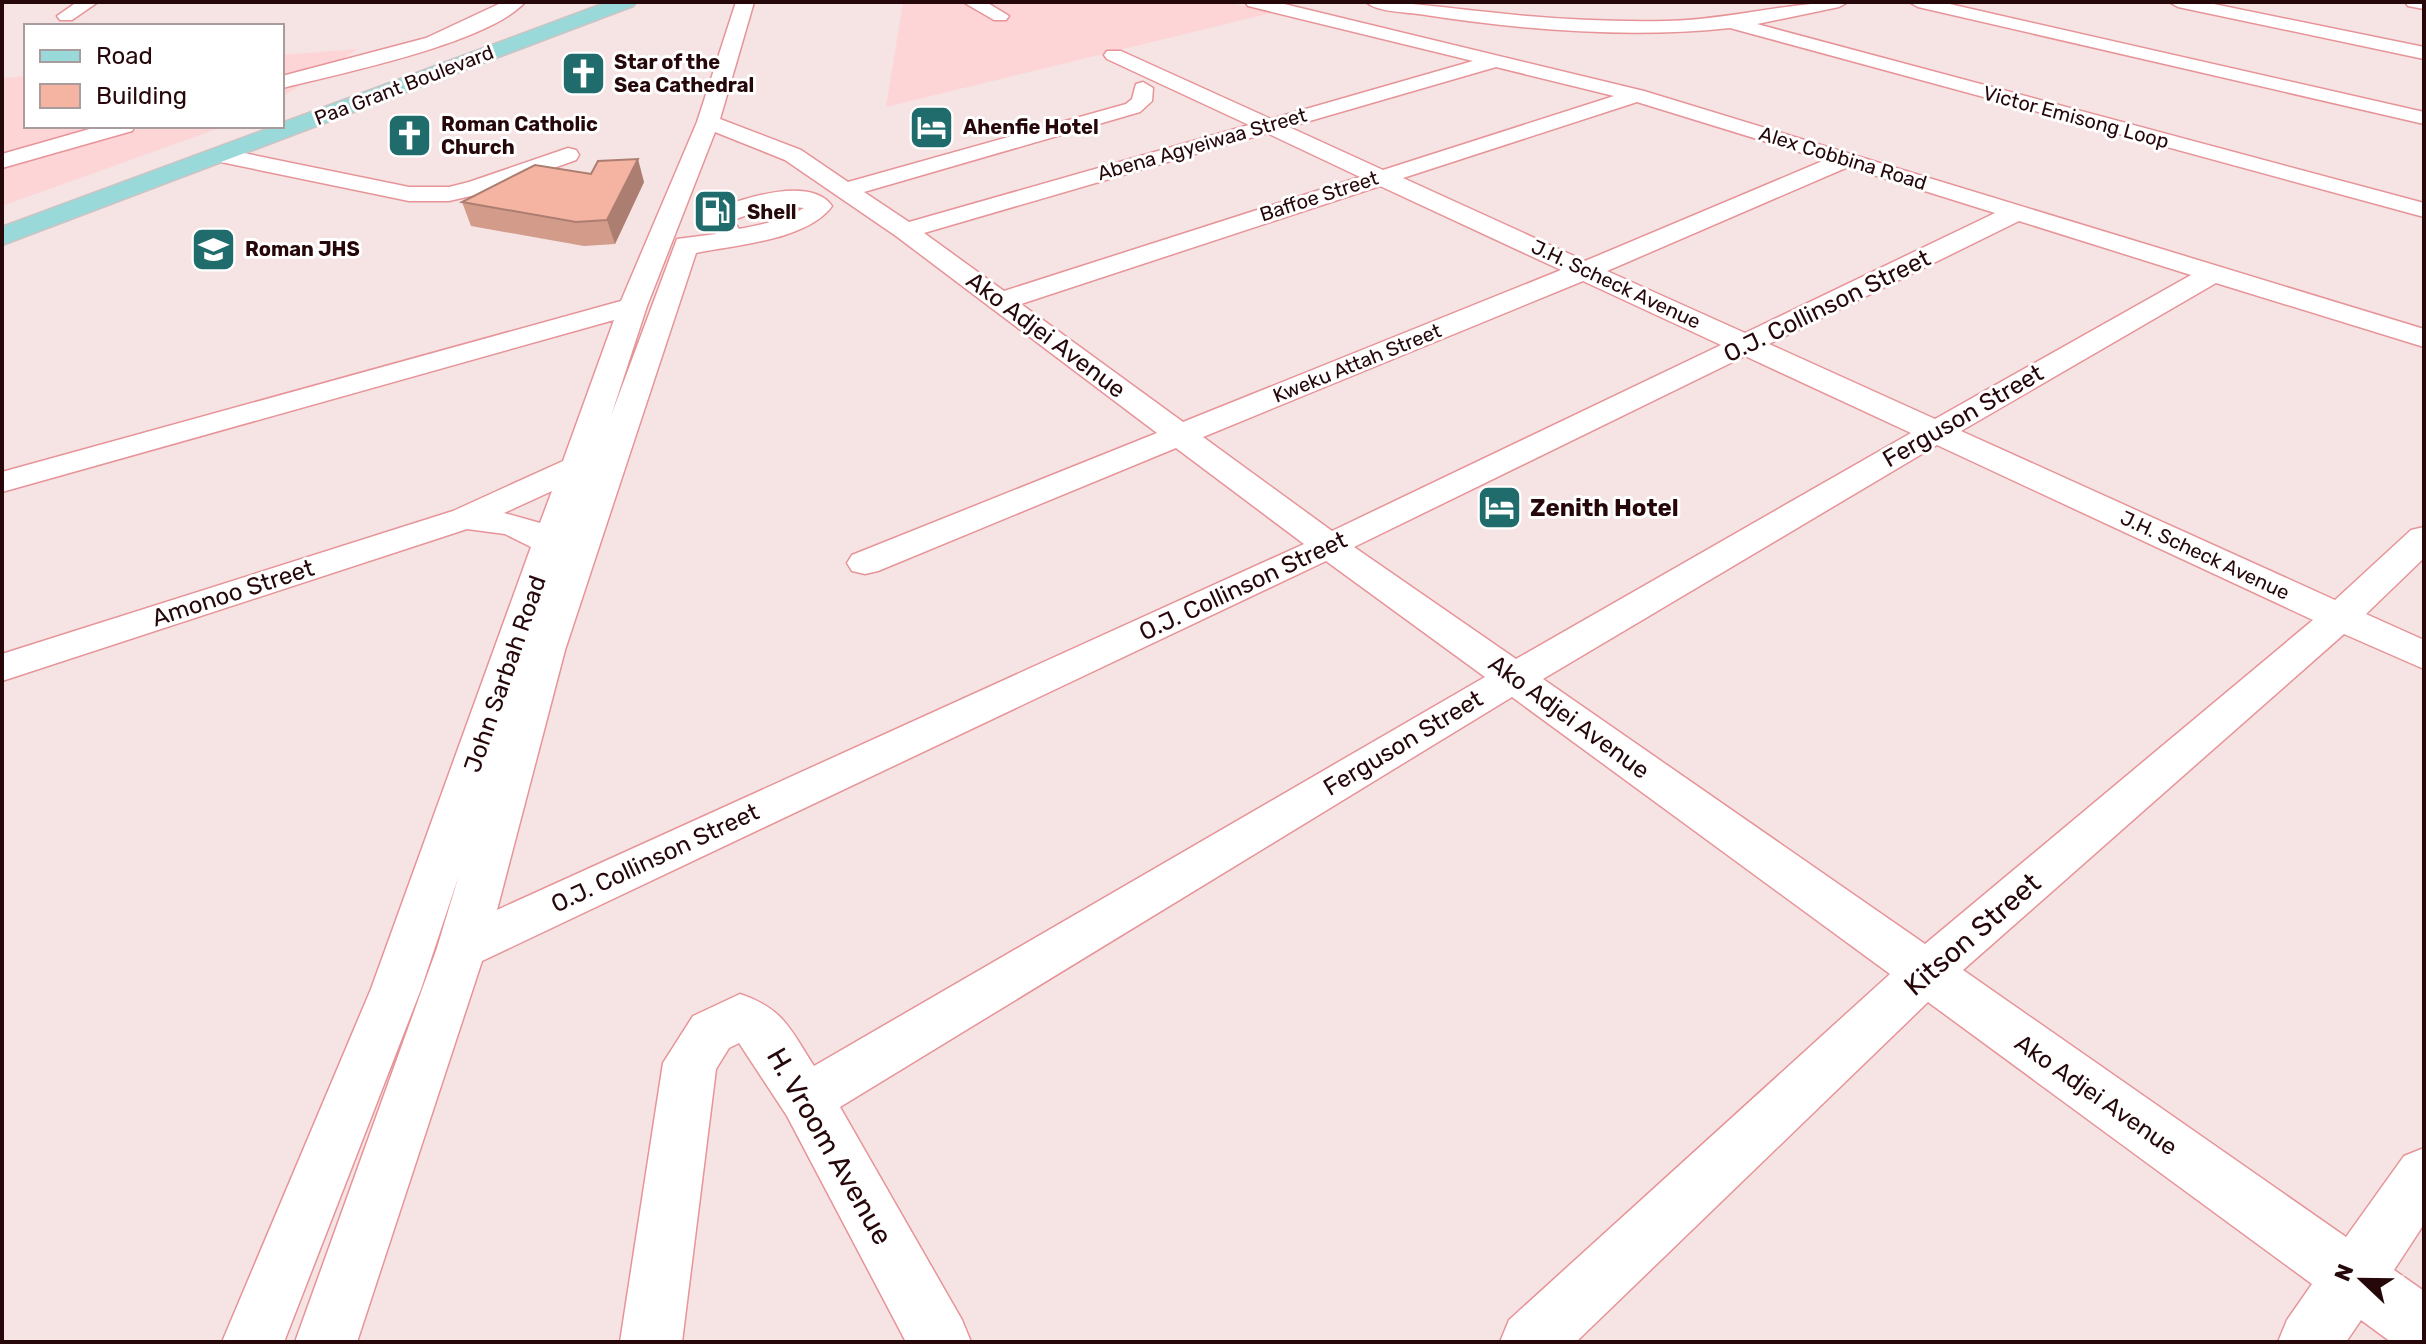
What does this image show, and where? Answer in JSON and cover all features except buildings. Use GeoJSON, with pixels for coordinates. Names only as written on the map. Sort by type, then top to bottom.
{"type":"FeatureCollection","features":[{"type":"Feature","properties":{"kind":"main road","name":"Paa Grant Boulevard"},"geometry":{"type":"LineString","coordinates":[[284,119],[597,2]]}},
{"type":"Feature","properties":{"kind":"main road","name":"Paa Grant Boulevard"},"geometry":{"type":"LineString","coordinates":[[2,237],[626,2]]}},
{"type":"Feature","properties":{"kind":"main road"},"geometry":{"type":"LineString","coordinates":[[2,223],[261,128]]}},
{"type":"Feature","properties":{"kind":"street"},"geometry":{"type":"LineString","coordinates":[[66,16],[89,2]]}},
{"type":"Feature","properties":{"kind":"street"},"geometry":{"type":"LineString","coordinates":[[284,81],[449,34],[516,2]]}},
{"type":"Feature","properties":{"kind":"street","name":"John Sarbah Road"},"geometry":{"type":"LineString","coordinates":[[326,1342],[462,948],[545,650],[686,247],[719,125],[745,2]]}},
{"type":"Feature","properties":{"kind":"street","name":"John Sarbah Road"},"geometry":{"type":"LineString","coordinates":[[253,1342],[396,989],[633,306],[719,125],[764,2]]}},
{"type":"Feature","properties":{"kind":"street"},"geometry":{"type":"LineString","coordinates":[[972,2],[1000,16]]}},
{"type":"Feature","properties":{"kind":"street","name":"Alex Cobbina Road"},"geometry":{"type":"LineString","coordinates":[[1254,2],[1499,59],[1637,95],[2424,338]]}},
{"type":"Feature","properties":{"kind":"street"},"geometry":{"type":"LineString","coordinates":[[1375,2],[1439,13],[1623,27],[1786,14],[1839,2]]}},
{"type":"Feature","properties":{"kind":"street"},"geometry":{"type":"LineString","coordinates":[[1565,23],[1655,13],[1730,18],[1801,2]]}},
{"type":"Feature","properties":{"kind":"street"},"geometry":{"type":"LineString","coordinates":[[1918,2],[2424,118]]}},
{"type":"Feature","properties":{"kind":"street"},"geometry":{"type":"LineString","coordinates":[[2178,2],[2424,53]]}},
{"type":"Feature","properties":{"kind":"street"},"geometry":{"type":"LineString","coordinates":[[2414,2],[2424,4]]}},
{"type":"Feature","properties":{"kind":"street","name":"Victor Emisong Loop"},"geometry":{"type":"LineString","coordinates":[[1693,5],[2224,158],[2424,210]]}},
{"type":"Feature","properties":{"kind":"street","name":"J.H. Scheck Avenue"},"geometry":{"type":"LineString","coordinates":[[1114,55],[2424,656]]}},
{"type":"Feature","properties":{"kind":"street","name":"Abena Agyeiwaa Street"},"geometry":{"type":"LineString","coordinates":[[905,231],[1499,59]]}},
{"type":"Feature","properties":{"kind":"street"},"geometry":{"type":"LineString","coordinates":[[845,190],[1133,108],[1142,101],[1143,88]]}},
{"type":"Feature","properties":{"kind":"street","name":"Baffoe Street"},"geometry":{"type":"LineString","coordinates":[[1001,301],[1637,95]]}},
{"type":"Feature","properties":{"kind":"street","name":"Ako Adjei Avenue"},"geometry":{"type":"LineString","coordinates":[[719,125],[793,155],[905,231],[1329,546],[2424,1328]]}},
{"type":"Feature","properties":{"kind":"street"},"geometry":{"type":"LineString","coordinates":[[2,161],[117,128]]}},
{"type":"Feature","properties":{"kind":"street"},"geometry":{"type":"LineString","coordinates":[[219,155],[409,194],[449,194],[476,188],[568,155]]}},
{"type":"Feature","properties":{"kind":"street","name":"Kweku Attah Street"},"geometry":{"type":"LineString","coordinates":[[865,563],[1586,270],[1848,159]]}},
{"type":"Feature","properties":{"kind":"street","name":"O.J. Collinson Street"},"geometry":{"type":"LineString","coordinates":[[462,948],[1329,546],[2018,212]]}},
{"type":"Feature","properties":{"kind":"street"},"geometry":{"type":"LineString","coordinates":[[686,247],[731,237]]}},
{"type":"Feature","properties":{"kind":"street","name":"Ferguson Street"},"geometry":{"type":"LineString","coordinates":[[806,1099],[1513,677],[2212,274]]}},
{"type":"Feature","properties":{"kind":"street"},"geometry":{"type":"LineString","coordinates":[[2,482],[633,306]]}},
{"type":"Feature","properties":{"kind":"street","name":"Amonoo Street"},"geometry":{"type":"LineString","coordinates":[[2,668],[465,518],[577,467]]}},
{"type":"Feature","properties":{"kind":"street","name":"Amonoo Street"},"geometry":{"type":"LineString","coordinates":[[465,518],[537,532],[551,545]]}},
{"type":"Feature","properties":{"kind":"street","name":"Kitson Street"},"geometry":{"type":"LineString","coordinates":[[1531,1342],[1925,973],[2340,617],[2424,538]]}},
{"type":"Feature","properties":{"kind":"street","name":"H. Vroom Avenue"},"geometry":{"type":"LineString","coordinates":[[651,1342],[690,1063],[711,1032],[740,1016],[761,1029],[806,1099],[940,1342]]}},
{"type":"Feature","properties":{"kind":"street"},"geometry":{"type":"LineString","coordinates":[[2309,1342],[2424,1175]]}},
{"type":"Feature","properties":{"kind":"shaded area"},"geometry":{"type":"Polygon","coordinates":[[[903,2],[1225,2],[1275,12],[886,107],[903,2]]]}},
{"type":"Feature","properties":{"kind":"shaded area"},"geometry":{"type":"Polygon","coordinates":[[[358,49],[284,96],[284,55],[358,49]]]}},
{"type":"Feature","properties":{"kind":"shaded area"},"geometry":{"type":"Polygon","coordinates":[[[24,76],[24,128],[219,128],[2,206],[2,78],[24,76]]]}},
{"type":"Feature","properties":{"kind":"place","name":"Star of the Sea Cathedral"},"geometry":{"type":"Point","coordinates":[583,74]}},
{"type":"Feature","properties":{"kind":"place","name":"Ahenfie Hotel"},"geometry":{"type":"Point","coordinates":[932,127]}},
{"type":"Feature","properties":{"kind":"place","name":"Roman Catholic Church"},"geometry":{"type":"Point","coordinates":[410,135]}},
{"type":"Feature","properties":{"kind":"place","name":"Shell"},"geometry":{"type":"Point","coordinates":[716,212]}},
{"type":"Feature","properties":{"kind":"place","name":"Roman JHS"},"geometry":{"type":"Point","coordinates":[214,249]}},
{"type":"Feature","properties":{"kind":"place","name":"Zenith Hotel"},"geometry":{"type":"Point","coordinates":[1499,508]}}]}
